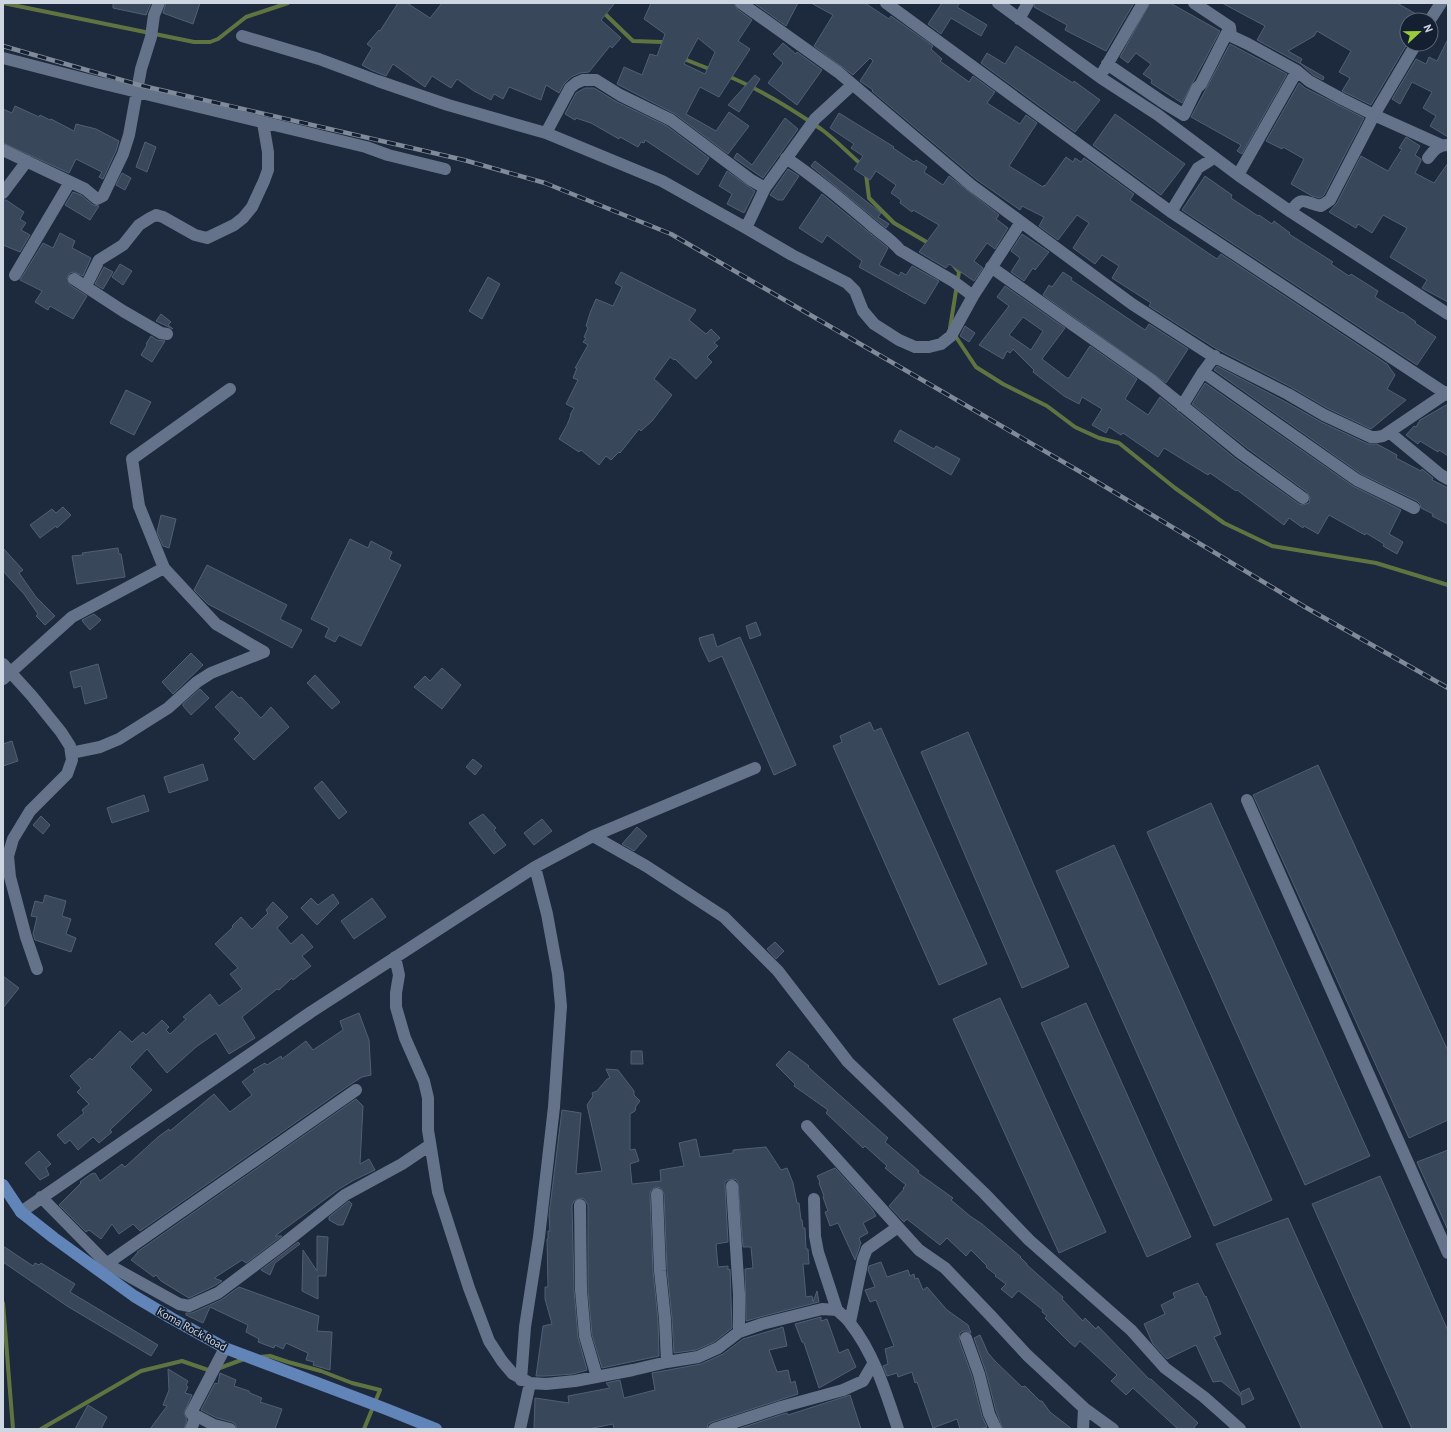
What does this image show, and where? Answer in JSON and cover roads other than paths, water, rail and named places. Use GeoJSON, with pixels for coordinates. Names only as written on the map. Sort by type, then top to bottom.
{"type":"FeatureCollection","features":[{"type":"Feature","properties":{"kind":"main road","name":"Koma Rock Road"},"geometry":{"type":"LineString","coordinates":[[5,1191],[21,1212],[54,1238],[102,1267],[134,1296],[225,1348],[436,1429]]}},
{"type":"Feature","properties":{"kind":"street"},"geometry":{"type":"LineString","coordinates":[[3,150],[85,189],[97,199],[103,196],[109,186],[129,135],[136,92],[151,37],[154,15],[159,3]]}},
{"type":"Feature","properties":{"kind":"street"},"geometry":{"type":"LineString","coordinates":[[740,3],[838,72],[971,185],[1132,304],[1215,356],[1288,394],[1324,415],[1371,437],[1383,436],[1447,393],[1171,212],[886,3]]}},
{"type":"Feature","properties":{"kind":"street"},"geometry":{"type":"LineString","coordinates":[[998,3],[1100,78],[1158,115],[1214,158],[1291,212],[1448,314]]}},
{"type":"Feature","properties":{"kind":"street"},"geometry":{"type":"LineString","coordinates":[[1019,18],[1028,3]]}},
{"type":"Feature","properties":{"kind":"street"},"geometry":{"type":"LineString","coordinates":[[1100,78],[1143,3]]}},
{"type":"Feature","properties":{"kind":"street"},"geometry":{"type":"LineString","coordinates":[[1194,3],[1230,27],[1231,36],[1298,71],[1309,81],[1374,115],[1444,145]]}},
{"type":"Feature","properties":{"kind":"street"},"geometry":{"type":"LineString","coordinates":[[1107,64],[1184,115],[1230,27]]}},
{"type":"Feature","properties":{"kind":"street"},"geometry":{"type":"LineString","coordinates":[[242,36],[319,59],[435,101],[546,133],[662,181],[792,255],[847,283],[855,291],[863,311],[874,324],[900,340],[915,347],[929,347],[941,344],[951,336],[972,296],[1021,222]]}},
{"type":"Feature","properties":{"kind":"street"},"geometry":{"type":"LineString","coordinates":[[1291,212],[1300,201],[1305,200],[1312,204],[1321,206],[1330,200],[1374,115],[1411,52]]}},
{"type":"Feature","properties":{"kind":"street"},"geometry":{"type":"LineString","coordinates":[[3,58],[136,92],[366,147],[388,155],[445,169]]}},
{"type":"Feature","properties":{"kind":"street"},"geometry":{"type":"LineString","coordinates":[[1238,175],[1298,71]]}},
{"type":"Feature","properties":{"kind":"street"},"geometry":{"type":"LineString","coordinates":[[546,133],[570,88],[583,80],[596,80],[671,120],[751,180],[765,188]]}},
{"type":"Feature","properties":{"kind":"street"},"geometry":{"type":"LineString","coordinates":[[746,228],[765,188],[786,158],[815,119],[852,85]]}},
{"type":"Feature","properties":{"kind":"street"},"geometry":{"type":"LineString","coordinates":[[86,286],[100,260],[123,245],[139,225],[150,218],[156,216],[163,217],[195,236],[206,238],[234,225],[243,218],[252,207],[268,170],[268,152],[263,123]]}},
{"type":"Feature","properties":{"kind":"street"},"geometry":{"type":"LineString","coordinates":[[1428,158],[1435,149],[1444,145]]}},
{"type":"Feature","properties":{"kind":"street"},"geometry":{"type":"LineString","coordinates":[[786,158],[828,188],[894,243],[900,250],[953,281],[972,296]]}},
{"type":"Feature","properties":{"kind":"street"},"geometry":{"type":"LineString","coordinates":[[1171,212],[1198,168],[1214,158]]}},
{"type":"Feature","properties":{"kind":"street"},"geometry":{"type":"LineString","coordinates":[[3,193],[27,161]]}},
{"type":"Feature","properties":{"kind":"street"},"geometry":{"type":"LineString","coordinates":[[14,275],[70,182]]}},
{"type":"Feature","properties":{"kind":"street"},"geometry":{"type":"LineString","coordinates":[[991,267],[1151,380],[1242,454],[1303,498]]}},
{"type":"Feature","properties":{"kind":"street"},"geometry":{"type":"LineString","coordinates":[[74,279],[123,311],[161,333],[167,334]]}},
{"type":"Feature","properties":{"kind":"street"},"geometry":{"type":"LineString","coordinates":[[1182,406],[1203,372],[1215,356]]}},
{"type":"Feature","properties":{"kind":"street"},"geometry":{"type":"LineString","coordinates":[[1203,372],[1357,480],[1414,508]]}},
{"type":"Feature","properties":{"kind":"street"},"geometry":{"type":"LineString","coordinates":[[71,753],[100,747],[119,739],[168,708],[197,682],[211,673],[264,652],[216,624],[164,568],[139,506],[132,459],[230,389]]}},
{"type":"Feature","properties":{"kind":"street"},"geometry":{"type":"LineString","coordinates":[[1389,432],[1441,475],[1448,479]]}},
{"type":"Feature","properties":{"kind":"street"},"geometry":{"type":"LineString","coordinates":[[37,969],[26,937],[10,877],[8,856],[13,839],[30,811],[66,774],[72,760],[70,746],[62,732],[32,696],[5,672],[72,617],[164,568]]}},
{"type":"Feature","properties":{"kind":"street"},"geometry":{"type":"LineString","coordinates":[[21,1212],[311,1012],[535,867],[592,836],[755,768]]}},
{"type":"Feature","properties":{"kind":"street"},"geometry":{"type":"LineString","coordinates":[[1247,800],[1448,1253]]}},
{"type":"Feature","properties":{"kind":"street"},"geometry":{"type":"LineString","coordinates":[[592,836],[646,866],[724,917],[778,971],[848,1062],[984,1193],[1029,1240],[1131,1330],[1165,1368],[1204,1397],[1240,1429]]}},
{"type":"Feature","properties":{"kind":"street"},"geometry":{"type":"LineString","coordinates":[[520,1429],[526,1382],[525,1327],[539,1237],[554,1107],[561,1006],[558,974],[547,914],[535,867]]}},
{"type":"Feature","properties":{"kind":"street"},"geometry":{"type":"LineString","coordinates":[[395,957],[399,975],[396,994],[396,1007],[405,1038],[428,1098],[428,1130],[440,1199],[469,1288],[489,1341],[502,1361],[514,1374],[526,1382],[546,1384],[568,1382],[633,1370],[698,1357],[718,1348],[739,1332],[762,1324],[822,1309],[837,1310]]}},
{"type":"Feature","properties":{"kind":"street"},"geometry":{"type":"LineString","coordinates":[[102,1267],[356,1090]]}},
{"type":"Feature","properties":{"kind":"street"},"geometry":{"type":"LineString","coordinates":[[807,1126],[919,1250],[945,1268],[1027,1355],[1084,1408],[1113,1429]]}},
{"type":"Feature","properties":{"kind":"street"},"geometry":{"type":"LineString","coordinates":[[41,1197],[102,1267],[179,1304],[189,1306],[218,1293],[345,1196],[402,1164],[430,1145]]}},
{"type":"Feature","properties":{"kind":"street"},"geometry":{"type":"LineString","coordinates":[[732,1186],[738,1274],[739,1332]]}},
{"type":"Feature","properties":{"kind":"street"},"geometry":{"type":"LineString","coordinates":[[658,1194],[660,1271],[665,1319],[667,1362]]}},
{"type":"Feature","properties":{"kind":"street"},"geometry":{"type":"LineString","coordinates":[[814,1199],[815,1236],[818,1252],[837,1310],[850,1322],[863,1342],[886,1393],[898,1429]]}},
{"type":"Feature","properties":{"kind":"street"},"geometry":{"type":"LineString","coordinates":[[580,1205],[581,1290],[585,1336],[597,1377]]}},
{"type":"Feature","properties":{"kind":"street"},"geometry":{"type":"LineString","coordinates":[[850,1322],[866,1251],[898,1227]]}},
{"type":"Feature","properties":{"kind":"street"},"geometry":{"type":"LineString","coordinates":[[966,1338],[979,1374],[989,1414],[996,1429]]}},
{"type":"Feature","properties":{"kind":"street"},"geometry":{"type":"LineString","coordinates":[[191,1413],[225,1348]]}},
{"type":"Feature","properties":{"kind":"street"},"geometry":{"type":"LineString","coordinates":[[713,1429],[842,1390],[863,1381],[873,1364]]}},
{"type":"Feature","properties":{"kind":"street"},"geometry":{"type":"LineString","coordinates":[[1083,1429],[1084,1408]]}},
{"type":"Feature","properties":{"kind":"street"},"geometry":{"type":"LineString","coordinates":[[191,1413],[195,1419],[191,1429]]}},
{"type":"Feature","properties":{"kind":"street"},"geometry":{"type":"LineString","coordinates":[[191,1413],[214,1425],[230,1429]]}},
{"type":"Feature","properties":{"kind":"waterway"},"geometry":{"type":"LineString","coordinates":[[3,3],[194,42],[210,42],[218,39],[246,17],[288,3]]}},
{"type":"Feature","properties":{"kind":"waterway"},"geometry":{"type":"LineString","coordinates":[[603,12],[633,41],[662,42],[666,44]]}},
{"type":"Feature","properties":{"kind":"waterway"},"geometry":{"type":"LineString","coordinates":[[682,57],[712,70]]}},
{"type":"Feature","properties":{"kind":"waterway"},"geometry":{"type":"LineString","coordinates":[[728,76],[788,107],[821,129],[863,166]]}},
{"type":"Feature","properties":{"kind":"waterway"},"geometry":{"type":"LineString","coordinates":[[866,174],[869,198],[894,223],[930,244]]}},
{"type":"Feature","properties":{"kind":"waterway"},"geometry":{"type":"LineString","coordinates":[[954,266],[959,272],[950,328],[976,367],[1003,384],[1047,406],[1075,427],[1099,438],[1119,443],[1175,488],[1224,523],[1272,546],[1376,563],[1448,585]]}},
{"type":"Feature","properties":{"kind":"waterway"},"geometry":{"type":"LineString","coordinates":[[3,1303],[13,1429]]}},
{"type":"Feature","properties":{"kind":"waterway"},"geometry":{"type":"LineString","coordinates":[[259,1357],[270,1356],[321,1371],[352,1383],[380,1390],[364,1429]]}},
{"type":"Feature","properties":{"kind":"waterway"},"geometry":{"type":"LineString","coordinates":[[217,1369],[244,1359]]}},
{"type":"Feature","properties":{"kind":"waterway"},"geometry":{"type":"LineString","coordinates":[[41,1429],[141,1371],[182,1361],[211,1371]]}},
{"type":"Feature","properties":{"kind":"railway"},"geometry":{"type":"LineString","coordinates":[[3,46],[139,85],[464,160],[545,183],[671,234],[1084,474],[1305,607],[1448,688]]}}]}
